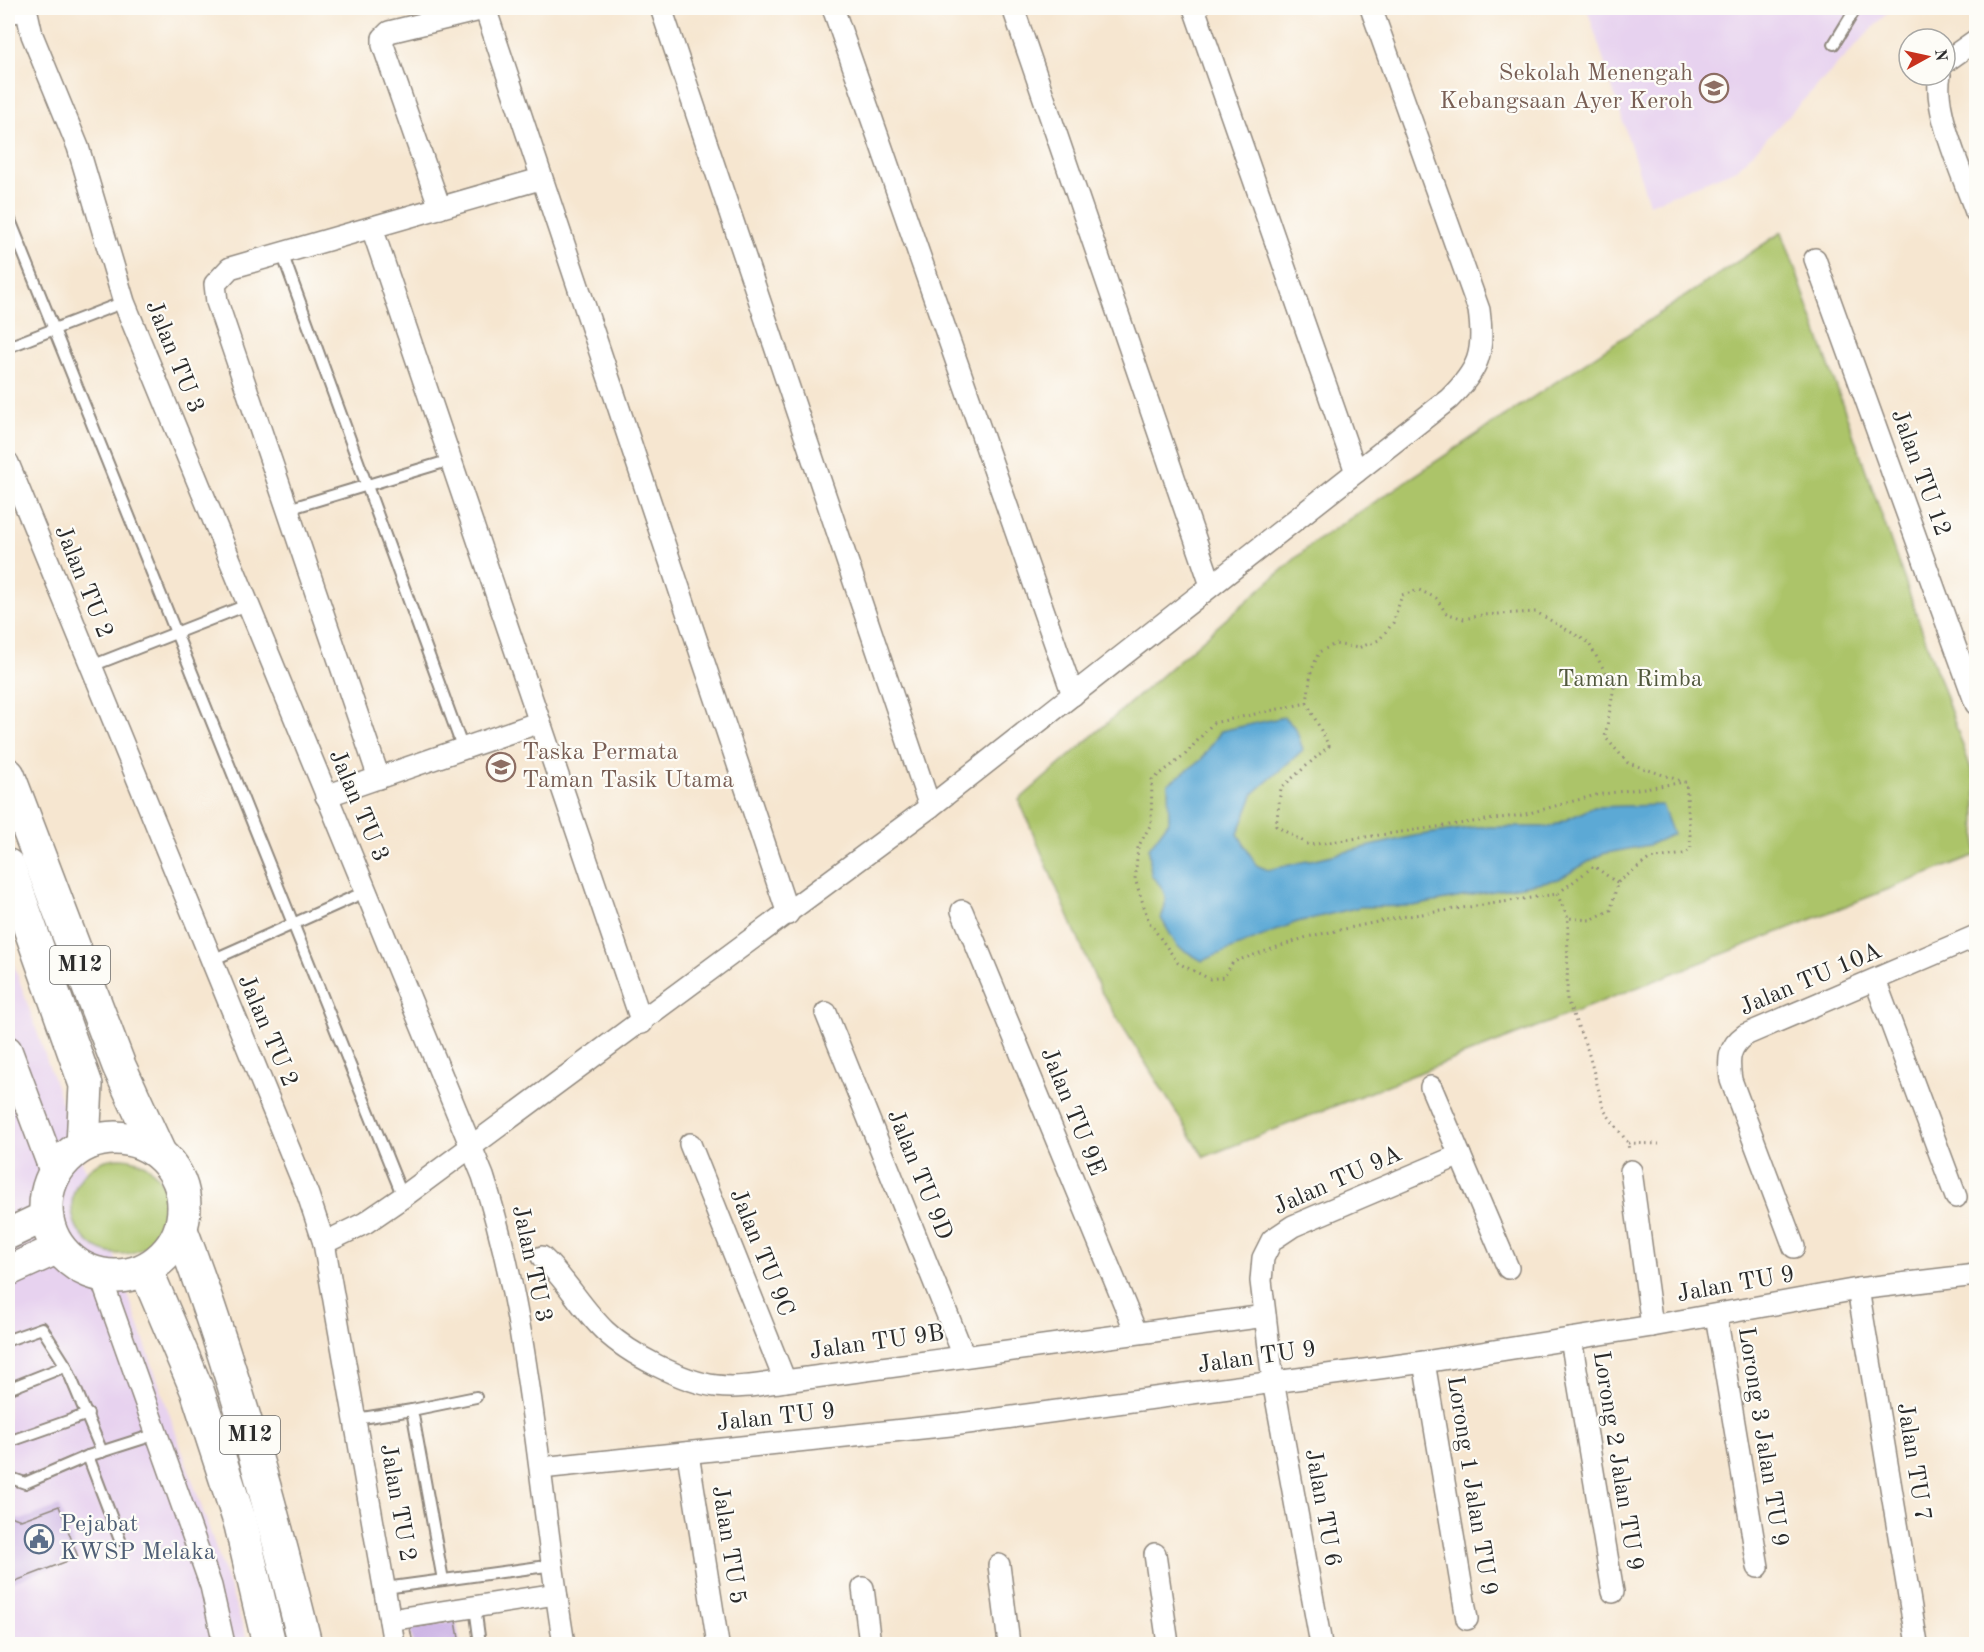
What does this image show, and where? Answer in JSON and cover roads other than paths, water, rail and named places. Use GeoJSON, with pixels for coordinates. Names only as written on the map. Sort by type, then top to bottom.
{"type":"FeatureCollection","features":[{"type":"Feature","properties":{"kind":"main road","name":"M12"},"geometry":{"type":"LineString","coordinates":[[8,774],[119,1066],[159,1153],[173,1169],[182,1188],[184,1209],[181,1230],[173,1246],[161,1260],[146,1270],[123,1276],[100,1275],[84,1269],[59,1248],[50,1233],[46,1216],[46,1193],[54,1173],[67,1156],[83,1144],[102,1138],[123,1137],[142,1143],[159,1153]]}},
{"type":"Feature","properties":{"kind":"main road","name":"M12"},"geometry":{"type":"LineString","coordinates":[[8,866],[86,1085],[83,1144]]}},
{"type":"Feature","properties":{"kind":"main road"},"geometry":{"type":"LineString","coordinates":[[8,1234],[46,1216]]}},
{"type":"Feature","properties":{"kind":"main road","name":"M12"},"geometry":{"type":"LineString","coordinates":[[181,1230],[202,1286],[255,1450],[305,1644]]}},
{"type":"Feature","properties":{"kind":"main road"},"geometry":{"type":"LineString","coordinates":[[8,1271],[59,1248]]}},
{"type":"Feature","properties":{"kind":"main road","name":"M12"},"geometry":{"type":"LineString","coordinates":[[146,1270],[197,1390],[241,1525],[270,1644]]}},
{"type":"Feature","properties":{"kind":"street"},"geometry":{"type":"LineString","coordinates":[[440,208],[382,38],[389,32],[486,8],[540,179],[788,914]]}},
{"type":"Feature","properties":{"kind":"street"},"geometry":{"type":"LineString","coordinates":[[661,8],[930,807]]}},
{"type":"Feature","properties":{"kind":"street"},"geometry":{"type":"LineString","coordinates":[[833,8],[1073,695]]}},
{"type":"Feature","properties":{"kind":"street"},"geometry":{"type":"LineString","coordinates":[[1194,8],[1356,472]]}},
{"type":"Feature","properties":{"kind":"street"},"geometry":{"type":"LineString","coordinates":[[324,1243],[365,1223],[403,1197],[642,1023],[930,807],[1449,399],[1467,381],[1479,361],[1483,337],[1479,310],[1371,8]]}},
{"type":"Feature","properties":{"kind":"street"},"geometry":{"type":"LineString","coordinates":[[1018,9],[1211,585]]}},
{"type":"Feature","properties":{"kind":"street","name":"Jalan TU 3"},"geometry":{"type":"LineString","coordinates":[[20,10],[78,147],[124,302],[472,1146],[495,1214],[523,1345],[564,1644]]}},
{"type":"Feature","properties":{"kind":"street"},"geometry":{"type":"LineString","coordinates":[[1957,54],[1977,40]]}},
{"type":"Feature","properties":{"kind":"street"},"geometry":{"type":"LineString","coordinates":[[1937,87],[1941,111],[1977,212]]}},
{"type":"Feature","properties":{"kind":"street"},"geometry":{"type":"LineString","coordinates":[[379,778],[217,302],[215,284],[230,268],[540,179]]}},
{"type":"Feature","properties":{"kind":"street"},"geometry":{"type":"LineString","coordinates":[[372,228],[642,1023]]}},
{"type":"Feature","properties":{"kind":"street","name":"Jalan TU 12"},"geometry":{"type":"LineString","coordinates":[[1815,260],[1977,704]]}},
{"type":"Feature","properties":{"kind":"street","name":"Jalan TU 2"},"geometry":{"type":"LineString","coordinates":[[8,463],[89,667],[308,1194],[324,1243],[394,1644]]}},
{"type":"Feature","properties":{"kind":"street"},"geometry":{"type":"LineString","coordinates":[[326,796],[540,722]]}},
{"type":"Feature","properties":{"kind":"street","name":"Jalan TU 9E"},"geometry":{"type":"LineString","coordinates":[[962,911],[1136,1332]]}},
{"type":"Feature","properties":{"kind":"street","name":"Jalan TU 10A"},"geometry":{"type":"LineString","coordinates":[[1794,1247],[1741,1112],[1731,1080],[1730,1051],[1735,1042],[1745,1035],[1977,936]]}},
{"type":"Feature","properties":{"kind":"street"},"geometry":{"type":"LineString","coordinates":[[1875,980],[1956,1197]]}},
{"type":"Feature","properties":{"kind":"street","name":"Jalan TU 9D"},"geometry":{"type":"LineString","coordinates":[[826,1013],[964,1356]]}},
{"type":"Feature","properties":{"kind":"street"},"geometry":{"type":"LineString","coordinates":[[8,1050],[14,1086],[54,1173]]}},
{"type":"Feature","properties":{"kind":"street"},"geometry":{"type":"LineString","coordinates":[[1431,1087],[1508,1268]]}},
{"type":"Feature","properties":{"kind":"street","name":"Jalan TU 9C"},"geometry":{"type":"LineString","coordinates":[[690,1144],[785,1381]]}},
{"type":"Feature","properties":{"kind":"street","name":"Jalan TU 9A"},"geometry":{"type":"LineString","coordinates":[[1273,1382],[1262,1269],[1263,1257],[1272,1240],[1293,1226],[1460,1155]]}},
{"type":"Feature","properties":{"kind":"street"},"geometry":{"type":"LineString","coordinates":[[1631,1171],[1652,1326]]}},
{"type":"Feature","properties":{"kind":"street","name":"Jalan TU 9B"},"geometry":{"type":"LineString","coordinates":[[542,1257],[557,1271],[582,1306],[606,1333],[641,1356],[689,1380],[717,1386],[785,1381],[1265,1316]]}},
{"type":"Feature","properties":{"kind":"street"},"geometry":{"type":"LineString","coordinates":[[100,1275],[211,1586],[224,1644]]}},
{"type":"Feature","properties":{"kind":"street","name":"Jalan TU 9"},"geometry":{"type":"LineString","coordinates":[[541,1468],[960,1424],[1424,1362],[1652,1326],[1858,1289],[1977,1275]]}},
{"type":"Feature","properties":{"kind":"street","name":"Jalan TU 7"},"geometry":{"type":"LineString","coordinates":[[1858,1289],[1917,1644]]}},
{"type":"Feature","properties":{"kind":"street","name":"Lorong 3 Jalan TU 9"},"geometry":{"type":"LineString","coordinates":[[1716,1315],[1758,1567]]}},
{"type":"Feature","properties":{"kind":"street","name":"Lorong 2 Jalan TU 9"},"geometry":{"type":"LineString","coordinates":[[1570,1339],[1613,1592]]}},
{"type":"Feature","properties":{"kind":"street","name":"Lorong 1 Jalan TU 9"},"geometry":{"type":"LineString","coordinates":[[1424,1362],[1467,1619]]}},
{"type":"Feature","properties":{"kind":"street","name":"Jalan TU 6"},"geometry":{"type":"LineString","coordinates":[[1273,1382],[1321,1644]]}},
{"type":"Feature","properties":{"kind":"street","name":"Jalan TU 5"},"geometry":{"type":"LineString","coordinates":[[688,1454],[718,1644]]}},
{"type":"Feature","properties":{"kind":"street"},"geometry":{"type":"LineString","coordinates":[[1155,1554],[1168,1644]]}},
{"type":"Feature","properties":{"kind":"street"},"geometry":{"type":"LineString","coordinates":[[999,1565],[1009,1644]]}},
{"type":"Feature","properties":{"kind":"street"},"geometry":{"type":"LineString","coordinates":[[863,1588],[870,1644]]}},
{"type":"Feature","properties":{"kind":"street"},"geometry":{"type":"LineString","coordinates":[[390,1620],[556,1594]]}},
{"type":"Feature","properties":{"kind":"lane"},"geometry":{"type":"LineString","coordinates":[[1834,44],[1856,8]]}},
{"type":"Feature","properties":{"kind":"lane"},"geometry":{"type":"LineString","coordinates":[[8,215],[403,1197]]}},
{"type":"Feature","properties":{"kind":"lane"},"geometry":{"type":"LineString","coordinates":[[282,253],[463,749]]}},
{"type":"Feature","properties":{"kind":"lane"},"geometry":{"type":"LineString","coordinates":[[8,347],[124,302]]}},
{"type":"Feature","properties":{"kind":"lane"},"geometry":{"type":"LineString","coordinates":[[288,509],[451,460]]}},
{"type":"Feature","properties":{"kind":"lane"},"geometry":{"type":"LineString","coordinates":[[89,667],[247,605]]}},
{"type":"Feature","properties":{"kind":"lane"},"geometry":{"type":"LineString","coordinates":[[210,961],[367,891]]}},
{"type":"Feature","properties":{"kind":"lane"},"geometry":{"type":"LineString","coordinates":[[8,1340],[42,1328],[66,1366],[102,1452]]}},
{"type":"Feature","properties":{"kind":"lane"},"geometry":{"type":"LineString","coordinates":[[8,1389],[66,1366]]}},
{"type":"Feature","properties":{"kind":"lane"},"geometry":{"type":"LineString","coordinates":[[356,1419],[476,1396]]}},
{"type":"Feature","properties":{"kind":"lane"},"geometry":{"type":"LineString","coordinates":[[412,1410],[443,1580]]}},
{"type":"Feature","properties":{"kind":"lane"},"geometry":{"type":"LineString","coordinates":[[8,1442],[87,1414]]}},
{"type":"Feature","properties":{"kind":"lane"},"geometry":{"type":"LineString","coordinates":[[8,1477],[25,1483],[88,1456],[157,1434]]}},
{"type":"Feature","properties":{"kind":"lane"},"geometry":{"type":"LineString","coordinates":[[88,1456],[120,1540]]}},
{"type":"Feature","properties":{"kind":"lane"},"geometry":{"type":"LineString","coordinates":[[385,1588],[554,1565]]}},
{"type":"Feature","properties":{"kind":"lane"},"geometry":{"type":"LineString","coordinates":[[475,1607],[480,1644]]}},
{"type":"Feature","properties":{"kind":"water"},"geometry":{"type":"Polygon","coordinates":[[[1284,717],[1296,729],[1303,750],[1254,793],[1238,834],[1256,865],[1268,870],[1414,836],[1476,827],[1550,827],[1594,807],[1662,805],[1673,834],[1649,845],[1602,854],[1559,879],[1413,906],[1360,907],[1297,922],[1202,961],[1177,946],[1161,918],[1165,906],[1165,895],[1160,885],[1151,876],[1149,848],[1169,821],[1168,784],[1201,760],[1221,731],[1284,717]]]}},
{"type":"Feature","properties":{"kind":"place","name":"Sekolah Menengah Kebangsaan Ayer Keroh"},"geometry":{"type":"Point","coordinates":[1714,88]}},
{"type":"Feature","properties":{"kind":"place","name":"Taska Permata Taman Tasik Utama"},"geometry":{"type":"Point","coordinates":[501,767]}},
{"type":"Feature","properties":{"kind":"place","name":"Pejabat KWSP Melaka"},"geometry":{"type":"Point","coordinates":[39,1539]}},
{"type":"Feature","properties":{"kind":"park label","name":"Taman Rimba"},"geometry":{"type":"Point","coordinates":[1630,680]}}]}
